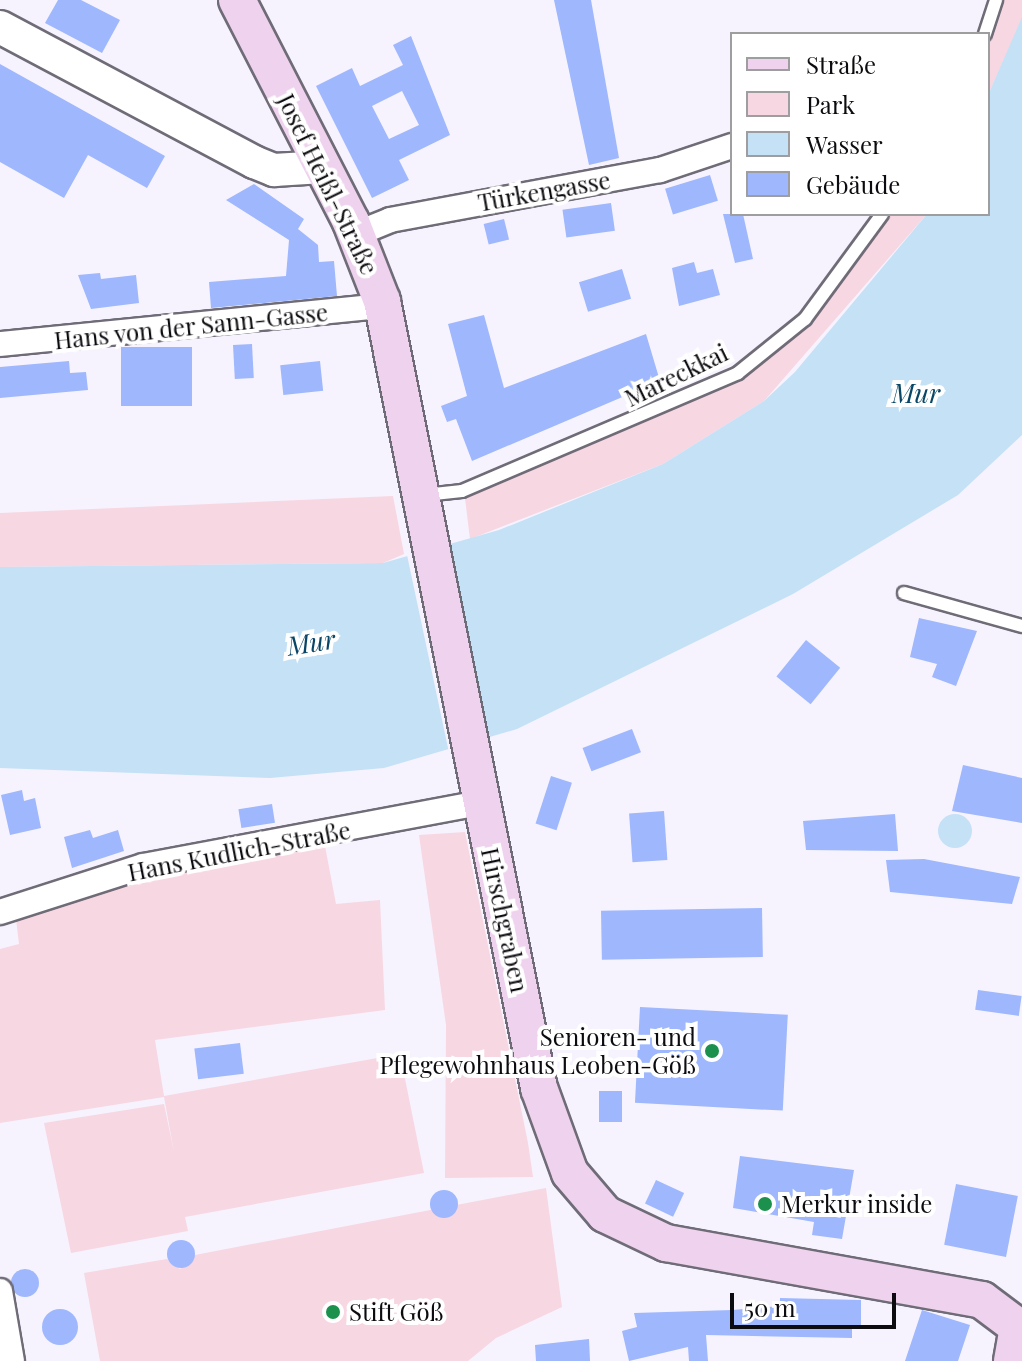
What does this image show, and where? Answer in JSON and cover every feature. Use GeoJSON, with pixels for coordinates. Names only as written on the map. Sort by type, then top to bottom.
{"type":"FeatureCollection","features":[{"type":"Feature","properties":{"kind":"main road","name":"Josef Heißl-Straße"},"geometry":{"type":"LineString","coordinates":[[237,0],[356,234],[383,306],[428,506],[471,750]]}},
{"type":"Feature","properties":{"kind":"main road","name":"Hirschgraben"},"geometry":{"type":"LineString","coordinates":[[471,750],[539,1088],[570,1173],[588,1198],[618,1223],[666,1243],[963,1293],[1018,1333]]}},
{"type":"Feature","properties":{"kind":"street"},"geometry":{"type":"LineString","coordinates":[[0,27],[254,162],[274,170],[323,167]]}},
{"type":"Feature","properties":{"kind":"street","name":"Türkengasse"},"geometry":{"type":"LineString","coordinates":[[356,234],[390,220],[660,170],[730,147]]}},
{"type":"Feature","properties":{"kind":"street","name":"Hans von der Sann-Gasse"},"geometry":{"type":"LineString","coordinates":[[0,344],[383,306]]}},
{"type":"Feature","properties":{"kind":"street","name":"Hans Kudlich-Straße"},"geometry":{"type":"LineString","coordinates":[[0,912],[143,866],[481,803]]}},
{"type":"Feature","properties":{"kind":"street"},"geometry":{"type":"LineString","coordinates":[[0,1291],[12,1361]]}},
{"type":"Feature","properties":{"kind":"lane"},"geometry":{"type":"LineString","coordinates":[[986,32],[996,0]]}},
{"type":"Feature","properties":{"kind":"lane","name":"Mareckkai"},"geometry":{"type":"LineString","coordinates":[[428,506],[738,373],[805,319],[881,216]]}},
{"type":"Feature","properties":{"kind":"lane"},"geometry":{"type":"LineString","coordinates":[[904,593],[1022,626]]}},
{"type":"Feature","properties":{"kind":"green space"},"geometry":{"type":"Polygon","coordinates":[[[1003,0],[1022,0],[1022,19],[990,91],[990,37],[1003,0]]]}},
{"type":"Feature","properties":{"kind":"green space"},"geometry":{"type":"Polygon","coordinates":[[[890,216],[925,216],[764,401],[663,464],[470,539],[465,498],[742,378],[808,325],[890,216]]]}},
{"type":"Feature","properties":{"kind":"green space"},"geometry":{"type":"Polygon","coordinates":[[[393,496],[404,554],[383,563],[0,567],[0,513],[393,496]]]}},
{"type":"Feature","properties":{"kind":"green space"},"geometry":{"type":"Polygon","coordinates":[[[465,832],[533,1177],[445,1178],[446,1025],[419,835],[465,832]]]}},
{"type":"Feature","properties":{"kind":"green space"},"geometry":{"type":"Polygon","coordinates":[[[325,846],[336,904],[380,900],[385,1010],[155,1040],[164,1096],[400,1054],[424,1173],[185,1217],[188,1231],[71,1253],[44,1123],[164,1104],[174,1152],[164,1097],[0,1123],[0,949],[19,944],[16,919],[126,877],[325,846]]]}},
{"type":"Feature","properties":{"kind":"green space"},"geometry":{"type":"Polygon","coordinates":[[[546,1188],[562,1307],[496,1338],[468,1361],[100,1361],[84,1273],[167,1259],[180,1269],[195,1255],[546,1188]]]}},
{"type":"Feature","properties":{"kind":"water","name":"Mur"},"geometry":{"type":"Polygon","coordinates":[[[1022,17],[1022,435],[958,495],[793,594],[517,729],[384,768],[270,778],[0,768],[0,567],[383,563],[499,530],[663,464],[764,401],[795,372],[925,216],[990,216],[990,90],[1022,17]]]}},
{"type":"Feature","properties":{"kind":"water"},"geometry":{"type":"Polygon","coordinates":[[[955,814],[967,819],[972,831],[967,843],[955,848],[943,843],[938,831],[943,819],[955,814]]]}},
{"type":"Feature","properties":{"kind":"pier"},"geometry":{"type":"Polygon","coordinates":[[[448,541],[491,742],[449,750],[406,550],[448,541]]]}},
{"type":"Feature","properties":{"kind":"building"},"geometry":{"type":"Polygon","coordinates":[[[58,0],[81,0],[120,20],[102,53],[45,23],[58,0]]]}},
{"type":"Feature","properties":{"kind":"building"},"geometry":{"type":"Polygon","coordinates":[[[554,0],[591,0],[619,158],[589,165],[554,0]]]}},
{"type":"Feature","properties":{"kind":"building"},"geometry":{"type":"Polygon","coordinates":[[[411,36],[450,135],[399,160],[409,180],[372,198],[316,86],[352,68],[360,86],[403,65],[393,45],[411,36]],[[402,91],[372,106],[389,139],[419,125],[402,91]]]}},
{"type":"Feature","properties":{"kind":"building"},"geometry":{"type":"Polygon","coordinates":[[[0,64],[165,156],[147,188],[88,155],[64,198],[0,162],[0,64]]]}},
{"type":"Feature","properties":{"kind":"building"},"geometry":{"type":"Polygon","coordinates":[[[710,175],[718,201],[673,215],[665,189],[710,175]]]}},
{"type":"Feature","properties":{"kind":"building"},"geometry":{"type":"Polygon","coordinates":[[[254,184],[304,219],[298,229],[318,245],[319,262],[334,261],[337,296],[211,308],[209,282],[286,276],[289,240],[226,200],[254,184]]]}},
{"type":"Feature","properties":{"kind":"building"},"geometry":{"type":"Polygon","coordinates":[[[611,203],[615,231],[566,238],[562,210],[611,203]]]}},
{"type":"Feature","properties":{"kind":"building"},"geometry":{"type":"Polygon","coordinates":[[[723,214],[743,216],[753,259],[735,263],[723,214]]]}},
{"type":"Feature","properties":{"kind":"building"},"geometry":{"type":"Polygon","coordinates":[[[504,219],[509,239],[489,244],[484,224],[504,219]]]}},
{"type":"Feature","properties":{"kind":"building"},"geometry":{"type":"Polygon","coordinates":[[[694,262],[697,273],[713,269],[720,295],[679,306],[672,268],[694,262]]]}},
{"type":"Feature","properties":{"kind":"building"},"geometry":{"type":"Polygon","coordinates":[[[622,269],[631,299],[588,312],[579,282],[622,269]]]}},
{"type":"Feature","properties":{"kind":"building"},"geometry":{"type":"Polygon","coordinates":[[[100,273],[101,279],[136,275],[139,303],[91,309],[78,275],[100,273]]]}},
{"type":"Feature","properties":{"kind":"building"},"geometry":{"type":"Polygon","coordinates":[[[484,315],[504,388],[646,334],[660,381],[472,461],[456,419],[447,422],[441,406],[467,396],[448,324],[484,315]]]}},
{"type":"Feature","properties":{"kind":"building"},"geometry":{"type":"Polygon","coordinates":[[[252,344],[254,378],[235,379],[233,345],[252,344]]]}},
{"type":"Feature","properties":{"kind":"building"},"geometry":{"type":"Polygon","coordinates":[[[121,347],[192,347],[192,406],[121,406],[121,347]]]}},
{"type":"Feature","properties":{"kind":"building"},"geometry":{"type":"Polygon","coordinates":[[[69,361],[70,373],[86,372],[88,390],[0,398],[0,367],[69,361]]]}},
{"type":"Feature","properties":{"kind":"building"},"geometry":{"type":"Polygon","coordinates":[[[320,361],[323,391],[283,395],[280,365],[320,361]]]}},
{"type":"Feature","properties":{"kind":"building"},"geometry":{"type":"Polygon","coordinates":[[[919,618],[977,631],[956,686],[932,677],[937,664],[910,657],[919,618]]]}},
{"type":"Feature","properties":{"kind":"building"},"geometry":{"type":"Polygon","coordinates":[[[806,640],[840,668],[811,704],[776,677],[806,640]]]}},
{"type":"Feature","properties":{"kind":"building"},"geometry":{"type":"Polygon","coordinates":[[[632,729],[641,752],[591,771],[583,748],[632,729]]]}},
{"type":"Feature","properties":{"kind":"building"},"geometry":{"type":"Polygon","coordinates":[[[963,765],[1022,778],[1022,823],[952,811],[963,765]]]}},
{"type":"Feature","properties":{"kind":"building"},"geometry":{"type":"Polygon","coordinates":[[[551,776],[572,783],[556,830],[536,824],[551,776]]]}},
{"type":"Feature","properties":{"kind":"building"},"geometry":{"type":"Polygon","coordinates":[[[22,790],[24,801],[35,798],[41,828],[10,835],[1,795],[22,790]]]}},
{"type":"Feature","properties":{"kind":"building"},"geometry":{"type":"Polygon","coordinates":[[[272,804],[275,823],[241,828],[238,809],[272,804]]]}},
{"type":"Feature","properties":{"kind":"building"},"geometry":{"type":"Polygon","coordinates":[[[664,811],[667,860],[633,862],[629,813],[664,811]]]}},
{"type":"Feature","properties":{"kind":"building"},"geometry":{"type":"Polygon","coordinates":[[[895,814],[898,851],[806,850],[803,821],[895,814]]]}},
{"type":"Feature","properties":{"kind":"building"},"geometry":{"type":"Polygon","coordinates":[[[90,830],[93,838],[118,830],[124,851],[72,868],[64,837],[90,830]]]}},
{"type":"Feature","properties":{"kind":"building"},"geometry":{"type":"Polygon","coordinates":[[[924,859],[1020,877],[1012,904],[890,892],[886,860],[924,859]]]}},
{"type":"Feature","properties":{"kind":"building"},"geometry":{"type":"Polygon","coordinates":[[[762,908],[763,957],[602,960],[601,911],[762,908]]]}},
{"type":"Feature","properties":{"kind":"building"},"geometry":{"type":"Polygon","coordinates":[[[978,990],[1022,996],[1019,1016],[975,1010],[978,990]]]}},
{"type":"Feature","properties":{"kind":"building","name":"Senioren- und Pflegewohnhaus Leoben-Göß"},"geometry":{"type":"Polygon","coordinates":[[[640,1007],[788,1015],[783,1111],[635,1103],[640,1007]]]}},
{"type":"Feature","properties":{"kind":"building"},"geometry":{"type":"Polygon","coordinates":[[[240,1043],[244,1074],[198,1079],[194,1049],[240,1043]]]}},
{"type":"Feature","properties":{"kind":"building"},"geometry":{"type":"Polygon","coordinates":[[[599,1091],[622,1091],[622,1122],[599,1122],[599,1091]]]}},
{"type":"Feature","properties":{"kind":"building"},"geometry":{"type":"Polygon","coordinates":[[[740,1156],[854,1170],[842,1239],[812,1235],[814,1222],[733,1208],[740,1156]]]}},
{"type":"Feature","properties":{"kind":"building"},"geometry":{"type":"Polygon","coordinates":[[[656,1180],[684,1193],[673,1217],[645,1204],[656,1180]]]}},
{"type":"Feature","properties":{"kind":"building"},"geometry":{"type":"Polygon","coordinates":[[[956,1184],[1018,1196],[1006,1257],[944,1245],[956,1184]]]}},
{"type":"Feature","properties":{"kind":"building"},"geometry":{"type":"Polygon","coordinates":[[[444,1190],[454,1194],[458,1204],[454,1214],[444,1218],[434,1214],[430,1204],[434,1194],[444,1190]]]}},
{"type":"Feature","properties":{"kind":"building"},"geometry":{"type":"Polygon","coordinates":[[[181,1240],[191,1244],[195,1254],[191,1264],[181,1268],[171,1264],[167,1254],[171,1244],[181,1240]]]}},
{"type":"Feature","properties":{"kind":"building"},"geometry":{"type":"Polygon","coordinates":[[[25,1269],[35,1273],[39,1283],[35,1293],[25,1297],[15,1293],[11,1283],[15,1273],[25,1269]]]}},
{"type":"Feature","properties":{"kind":"building"},"geometry":{"type":"Polygon","coordinates":[[[780,1298],[861,1300],[861,1326],[852,1326],[852,1338],[706,1335],[708,1361],[689,1361],[688,1347],[629,1361],[622,1331],[637,1327],[634,1313],[780,1306],[780,1298]]]}},
{"type":"Feature","properties":{"kind":"building"},"geometry":{"type":"Polygon","coordinates":[[[60,1309],[73,1314],[78,1327],[73,1340],[60,1345],[47,1340],[42,1327],[47,1314],[60,1309]]]}},
{"type":"Feature","properties":{"kind":"building"},"geometry":{"type":"Polygon","coordinates":[[[922,1310],[970,1325],[958,1361],[905,1361],[922,1310]]]}},
{"type":"Feature","properties":{"kind":"building"},"geometry":{"type":"Polygon","coordinates":[[[589,1339],[590,1361],[536,1361],[535,1345],[589,1339]]]}},
{"type":"Feature","properties":{"kind":"place","name":"Senioren- und Pflegewohnhaus Leoben-Göß"},"geometry":{"type":"Point","coordinates":[712,1051]}},
{"type":"Feature","properties":{"kind":"place","name":"Merkur inside"},"geometry":{"type":"Point","coordinates":[765,1204]}},
{"type":"Feature","properties":{"kind":"place","name":"Stift Göß"},"geometry":{"type":"Point","coordinates":[333,1312]}}]}
